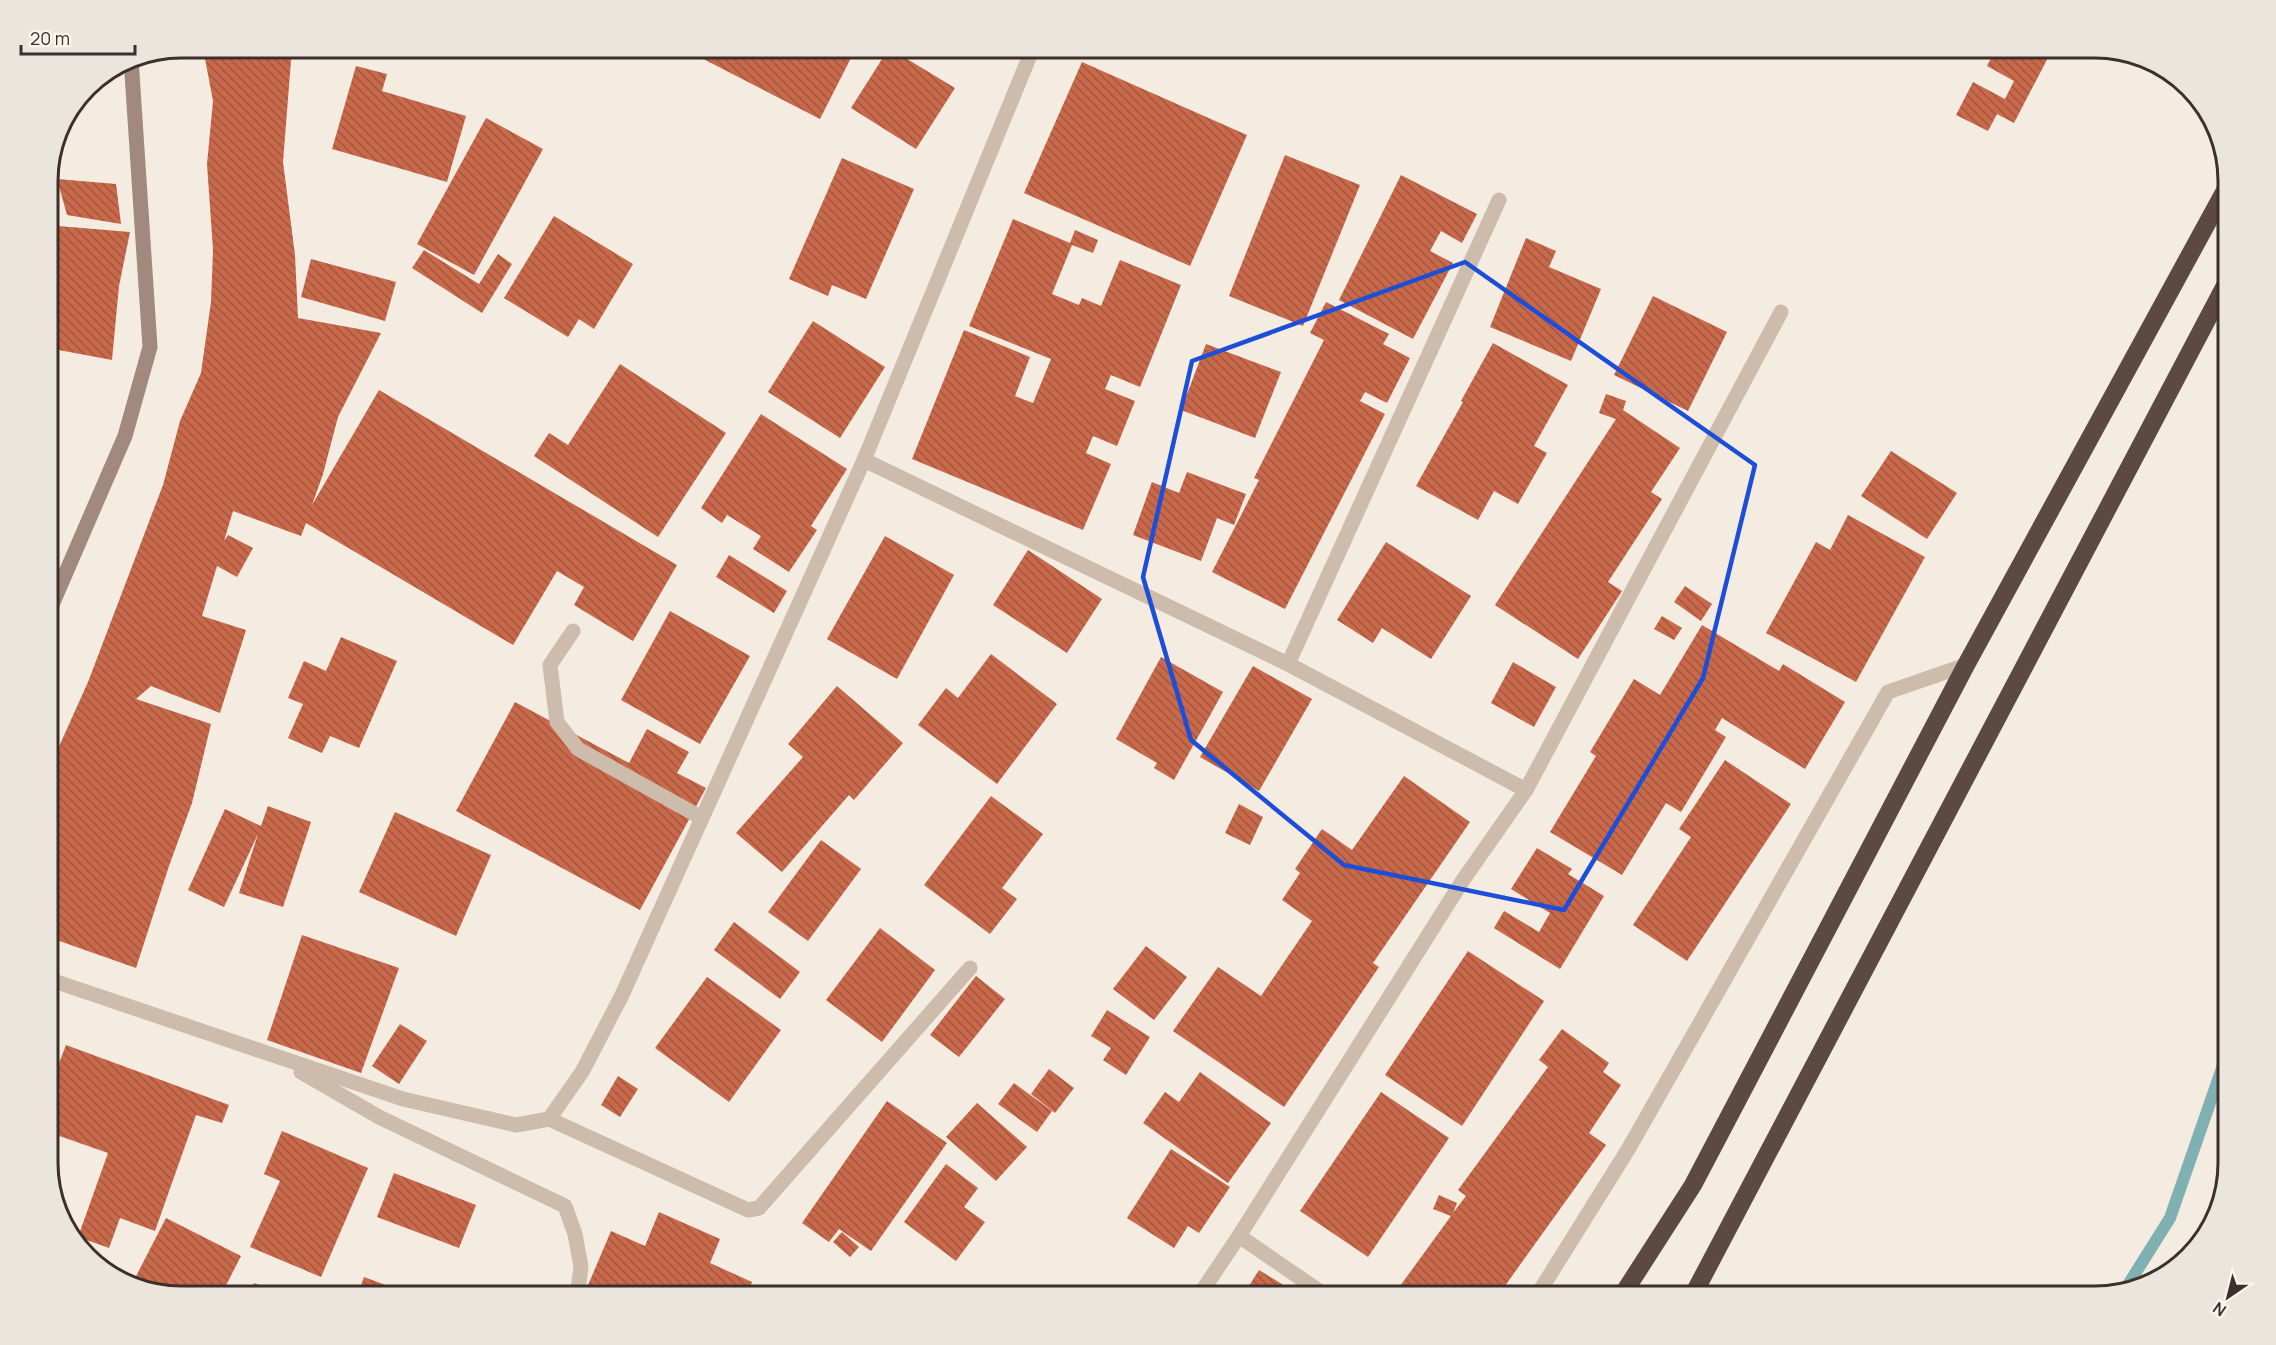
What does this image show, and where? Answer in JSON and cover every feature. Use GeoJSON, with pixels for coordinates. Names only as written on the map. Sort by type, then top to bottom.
{"type":"FeatureCollection","features":[{"type":"Feature","properties":{"kind":"highway"},"geometry":{"type":"LineString","coordinates":[[1628,1286],[1693,1185],[1966,665],[2217,205]]}},
{"type":"Feature","properties":{"kind":"highway"},"geometry":{"type":"LineString","coordinates":[[1698,1286],[2217,301]]}},
{"type":"Feature","properties":{"kind":"main road"},"geometry":{"type":"LineString","coordinates":[[59,589],[125,436],[150,347],[132,69]]}},
{"type":"Feature","properties":{"kind":"street"},"geometry":{"type":"LineString","coordinates":[[549,1119],[582,1072],[622,995],[864,460],[1029,59]]}},
{"type":"Feature","properties":{"kind":"street"},"geometry":{"type":"LineString","coordinates":[[1288,663],[1499,200]]}},
{"type":"Feature","properties":{"kind":"street"},"geometry":{"type":"LineString","coordinates":[[1205,1286],[1463,880],[1526,790],[1781,312]]}},
{"type":"Feature","properties":{"kind":"street"},"geometry":{"type":"LineString","coordinates":[[864,460],[1288,663],[1526,790]]}},
{"type":"Feature","properties":{"kind":"street"},"geometry":{"type":"LineString","coordinates":[[573,631],[550,665],[557,722],[578,748],[702,818]]}},
{"type":"Feature","properties":{"kind":"street"},"geometry":{"type":"LineString","coordinates":[[1543,1286],[1629,1148],[1888,692],[1966,665]]}},
{"type":"Feature","properties":{"kind":"street"},"geometry":{"type":"LineString","coordinates":[[59,983],[402,1099],[516,1125],[549,1119],[748,1210],[759,1208],[970,968]]}},
{"type":"Feature","properties":{"kind":"street"},"geometry":{"type":"LineString","coordinates":[[270,1054],[379,1117],[566,1206],[575,1234],[581,1267],[578,1286]]}},
{"type":"Feature","properties":{"kind":"street"},"geometry":{"type":"LineString","coordinates":[[1239,1236],[1312,1286]]}},
{"type":"Feature","properties":{"kind":"highlighted area"},"geometry":{"type":"Polygon","coordinates":[[[1465,262],[1755,465],[1703,678],[1564,910],[1344,865],[1191,740],[1143,577],[1192,361],[1465,262]]]}},
{"type":"Feature","properties":{"kind":"building"},"geometry":{"type":"Polygon","coordinates":[[[1991,58],[2048,58],[2014,123],[1997,114],[1988,131],[1956,115],[1973,82],[2005,99],[2014,81],[1987,66],[1991,58]]]}},
{"type":"Feature","properties":{"kind":"building"},"geometry":{"type":"Polygon","coordinates":[[[205,59],[291,59],[283,162],[295,255],[298,318],[381,333],[338,417],[312,505],[379,390],[677,565],[633,641],[574,605],[584,587],[557,571],[513,645],[306,523],[301,536],[233,511],[224,541],[228,535],[253,548],[237,577],[217,566],[202,616],[246,630],[220,713],[151,686],[136,699],[211,724],[192,803],[136,968],[59,941],[59,747],[88,682],[163,485],[180,421],[201,373],[211,302],[213,250],[207,164],[213,101],[205,59]]]}},
{"type":"Feature","properties":{"kind":"building"},"geometry":{"type":"Polygon","coordinates":[[[703,59],[851,59],[820,119],[703,59]]]}},
{"type":"Feature","properties":{"kind":"building"},"geometry":{"type":"Polygon","coordinates":[[[882,59],[907,59],[955,88],[916,149],[851,108],[882,59]]]}},
{"type":"Feature","properties":{"kind":"building"},"geometry":{"type":"Polygon","coordinates":[[[1082,62],[1247,135],[1190,266],[1024,193],[1082,62]]]}},
{"type":"Feature","properties":{"kind":"building"},"geometry":{"type":"Polygon","coordinates":[[[356,66],[387,74],[382,91],[466,116],[447,182],[332,149],[356,66]]]}},
{"type":"Feature","properties":{"kind":"building"},"geometry":{"type":"Polygon","coordinates":[[[486,118],[543,149],[474,275],[417,244],[486,118]]]}},
{"type":"Feature","properties":{"kind":"building"},"geometry":{"type":"Polygon","coordinates":[[[1285,155],[1360,185],[1303,326],[1229,296],[1285,155]]]}},
{"type":"Feature","properties":{"kind":"building"},"geometry":{"type":"Polygon","coordinates":[[[842,158],[914,189],[866,299],[832,285],[828,296],[789,279],[842,158]]]}},
{"type":"Feature","properties":{"kind":"building"},"geometry":{"type":"Polygon","coordinates":[[[1401,175],[1477,214],[1462,243],[1441,231],[1430,251],[1453,263],[1413,339],[1339,300],[1401,175]]]}},
{"type":"Feature","properties":{"kind":"building"},"geometry":{"type":"Polygon","coordinates":[[[59,179],[116,184],[121,224],[67,215],[59,179]]]}},
{"type":"Feature","properties":{"kind":"building"},"geometry":{"type":"Polygon","coordinates":[[[554,216],[633,264],[594,329],[579,319],[568,337],[504,298],[554,216]]]}},
{"type":"Feature","properties":{"kind":"building"},"geometry":{"type":"Polygon","coordinates":[[[1013,219],[1070,243],[1075,230],[1098,240],[1093,253],[1072,245],[1052,294],[1079,305],[1082,298],[1101,306],[1120,260],[1181,285],[1140,387],[1111,375],[1105,389],[1135,401],[1117,446],[1093,436],[1086,453],[1111,464],[1083,530],[912,459],[964,330],[1030,357],[1015,396],[1033,403],[1051,359],[969,326],[1013,219]]]}},
{"type":"Feature","properties":{"kind":"building"},"geometry":{"type":"Polygon","coordinates":[[[59,226],[130,232],[119,286],[112,360],[59,350],[59,226]]]}},
{"type":"Feature","properties":{"kind":"building"},"geometry":{"type":"Polygon","coordinates":[[[1526,238],[1556,251],[1549,267],[1601,289],[1571,361],[1490,327],[1526,238]]]}},
{"type":"Feature","properties":{"kind":"building"},"geometry":{"type":"Polygon","coordinates":[[[424,250],[479,284],[498,254],[512,264],[482,313],[412,268],[424,250]]]}},
{"type":"Feature","properties":{"kind":"building"},"geometry":{"type":"Polygon","coordinates":[[[311,259],[396,282],[385,321],[301,297],[311,259]]]}},
{"type":"Feature","properties":{"kind":"building"},"geometry":{"type":"Polygon","coordinates":[[[1653,296],[1727,332],[1688,411],[1614,375],[1653,296]]]}},
{"type":"Feature","properties":{"kind":"building"},"geometry":{"type":"Polygon","coordinates":[[[1326,302],[1389,334],[1383,344],[1410,358],[1387,403],[1365,392],[1360,401],[1385,414],[1285,609],[1212,572],[1259,480],[1254,478],[1324,340],[1310,333],[1326,302]]]}},
{"type":"Feature","properties":{"kind":"building"},"geometry":{"type":"Polygon","coordinates":[[[813,321],[885,367],[840,438],[768,392],[813,321]]]}},
{"type":"Feature","properties":{"kind":"building"},"geometry":{"type":"Polygon","coordinates":[[[1493,343],[1568,385],[1534,446],[1547,453],[1518,504],[1494,491],[1478,520],[1416,486],[1493,343]]]}},
{"type":"Feature","properties":{"kind":"building"},"geometry":{"type":"Polygon","coordinates":[[[1206,344],[1281,372],[1255,438],[1181,410],[1206,344]]]}},
{"type":"Feature","properties":{"kind":"building"},"geometry":{"type":"Polygon","coordinates":[[[620,364],[726,433],[658,537],[534,456],[549,433],[568,445],[620,364]]]}},
{"type":"Feature","properties":{"kind":"building"},"geometry":{"type":"Polygon","coordinates":[[[1606,394],[1626,401],[1623,410],[1680,448],[1651,492],[1662,499],[1608,582],[1622,591],[1578,659],[1495,605],[1616,419],[1599,413],[1606,394]]]}},
{"type":"Feature","properties":{"kind":"building"},"geometry":{"type":"Polygon","coordinates":[[[761,414],[847,469],[811,526],[817,530],[789,572],[753,549],[761,536],[727,515],[722,523],[701,508],[761,414]]]}},
{"type":"Feature","properties":{"kind":"building"},"geometry":{"type":"Polygon","coordinates":[[[1891,451],[1957,493],[1927,539],[1861,496],[1891,451]]]}},
{"type":"Feature","properties":{"kind":"building"},"geometry":{"type":"Polygon","coordinates":[[[1187,472],[1246,494],[1234,525],[1217,518],[1201,561],[1133,535],[1152,482],[1179,493],[1187,472]]]}},
{"type":"Feature","properties":{"kind":"building"},"geometry":{"type":"Polygon","coordinates":[[[1848,515],[1925,557],[1856,682],[1766,633],[1816,542],[1830,550],[1848,515]]]}},
{"type":"Feature","properties":{"kind":"building"},"geometry":{"type":"Polygon","coordinates":[[[885,536],[954,575],[897,679],[827,639],[885,536]]]}},
{"type":"Feature","properties":{"kind":"building"},"geometry":{"type":"Polygon","coordinates":[[[1386,542],[1471,596],[1431,659],[1382,628],[1373,643],[1337,620],[1386,542]]]}},
{"type":"Feature","properties":{"kind":"building"},"geometry":{"type":"Polygon","coordinates":[[[1028,550],[1102,599],[1067,653],[993,605],[1028,550]]]}},
{"type":"Feature","properties":{"kind":"building"},"geometry":{"type":"Polygon","coordinates":[[[729,555],[787,591],[774,613],[716,577],[729,555]]]}},
{"type":"Feature","properties":{"kind":"building"},"geometry":{"type":"Polygon","coordinates":[[[1685,586],[1712,604],[1701,621],[1674,602],[1685,586]]]}},
{"type":"Feature","properties":{"kind":"building"},"geometry":{"type":"Polygon","coordinates":[[[670,611],[750,656],[700,744],[621,700],[670,611]]]}},
{"type":"Feature","properties":{"kind":"building"},"geometry":{"type":"Polygon","coordinates":[[[1662,616],[1682,628],[1674,640],[1654,629],[1662,616]]]}},
{"type":"Feature","properties":{"kind":"building"},"geometry":{"type":"Polygon","coordinates":[[[1702,625],[1779,671],[1783,664],[1845,702],[1805,769],[1722,718],[1715,730],[1726,737],[1681,812],[1666,803],[1622,875],[1550,832],[1596,756],[1590,752],[1634,679],[1660,695],[1702,625]]]}},
{"type":"Feature","properties":{"kind":"building"},"geometry":{"type":"Polygon","coordinates":[[[341,637],[397,661],[359,748],[330,736],[322,753],[288,738],[303,704],[288,698],[304,661],[326,671],[341,637]]]}},
{"type":"Feature","properties":{"kind":"building"},"geometry":{"type":"Polygon","coordinates":[[[991,654],[1057,704],[997,784],[918,725],[946,688],[958,698],[991,654]]]}},
{"type":"Feature","properties":{"kind":"building"},"geometry":{"type":"Polygon","coordinates":[[[1161,657],[1223,692],[1174,780],[1154,768],[1157,763],[1116,739],[1161,657]]]}},
{"type":"Feature","properties":{"kind":"building"},"geometry":{"type":"Polygon","coordinates":[[[1513,662],[1556,687],[1534,727],[1491,703],[1513,662]]]}},
{"type":"Feature","properties":{"kind":"building"},"geometry":{"type":"Polygon","coordinates":[[[1253,666],[1312,699],[1259,791],[1200,757],[1253,666]]]}},
{"type":"Feature","properties":{"kind":"building"},"geometry":{"type":"Polygon","coordinates":[[[837,686],[903,743],[854,800],[849,795],[782,872],[736,833],[803,757],[788,744],[837,686]]]}},
{"type":"Feature","properties":{"kind":"building"},"geometry":{"type":"Polygon","coordinates":[[[515,702],[629,763],[647,729],[689,752],[677,773],[706,788],[640,910],[456,811],[515,702]]]}},
{"type":"Feature","properties":{"kind":"building"},"geometry":{"type":"Polygon","coordinates":[[[1725,760],[1791,804],[1687,961],[1633,925],[1691,837],[1679,829],[1725,760]]]}},
{"type":"Feature","properties":{"kind":"building"},"geometry":{"type":"Polygon","coordinates":[[[1404,776],[1470,822],[1373,963],[1379,967],[1284,1107],[1173,1031],[1218,967],[1261,996],[1312,921],[1282,900],[1300,873],[1295,869],[1322,829],[1352,850],[1404,776]]]}},
{"type":"Feature","properties":{"kind":"building"},"geometry":{"type":"Polygon","coordinates":[[[991,796],[1043,834],[1002,888],[1017,899],[990,934],[924,885],[991,796]]]}},
{"type":"Feature","properties":{"kind":"building"},"geometry":{"type":"Polygon","coordinates":[[[1239,804],[1263,817],[1250,845],[1225,833],[1239,804]]]}},
{"type":"Feature","properties":{"kind":"building"},"geometry":{"type":"Polygon","coordinates":[[[268,806],[311,822],[283,907],[239,893],[258,834],[224,907],[188,890],[225,809],[261,826],[268,806]]]}},
{"type":"Feature","properties":{"kind":"building"},"geometry":{"type":"Polygon","coordinates":[[[395,812],[491,855],[456,936],[359,892],[395,812]]]}},
{"type":"Feature","properties":{"kind":"building"},"geometry":{"type":"Polygon","coordinates":[[[821,840],[861,869],[808,941],[768,912],[821,840]]]}},
{"type":"Feature","properties":{"kind":"building"},"geometry":{"type":"Polygon","coordinates":[[[1537,848],[1572,869],[1568,874],[1604,896],[1560,969],[1494,928],[1504,911],[1539,932],[1550,913],[1511,889],[1537,848]]]}},
{"type":"Feature","properties":{"kind":"building"},"geometry":{"type":"Polygon","coordinates":[[[734,922],[800,972],[780,999],[714,950],[734,922]]]}},
{"type":"Feature","properties":{"kind":"building"},"geometry":{"type":"Polygon","coordinates":[[[880,928],[935,970],[882,1042],[826,1000],[880,928]]]}},
{"type":"Feature","properties":{"kind":"building"},"geometry":{"type":"Polygon","coordinates":[[[302,935],[399,968],[361,1073],[267,1040],[302,935]]]}},
{"type":"Feature","properties":{"kind":"building"},"geometry":{"type":"Polygon","coordinates":[[[1146,946],[1187,977],[1154,1020],[1113,989],[1146,946]]]}},
{"type":"Feature","properties":{"kind":"building"},"geometry":{"type":"Polygon","coordinates":[[[1468,951],[1544,1001],[1462,1126],[1385,1075],[1468,951]]]}},
{"type":"Feature","properties":{"kind":"building"},"geometry":{"type":"Polygon","coordinates":[[[976,976],[1005,999],[959,1057],[930,1035],[976,976]]]}},
{"type":"Feature","properties":{"kind":"building"},"geometry":{"type":"Polygon","coordinates":[[[707,977],[781,1030],[729,1102],[655,1048],[707,977]]]}},
{"type":"Feature","properties":{"kind":"building"},"geometry":{"type":"Polygon","coordinates":[[[1107,1010],[1150,1037],[1126,1075],[1103,1060],[1111,1048],[1091,1036],[1107,1010]]]}},
{"type":"Feature","properties":{"kind":"building"},"geometry":{"type":"Polygon","coordinates":[[[400,1024],[427,1041],[399,1084],[372,1066],[400,1024]]]}},
{"type":"Feature","properties":{"kind":"building"},"geometry":{"type":"Polygon","coordinates":[[[1562,1029],[1609,1063],[1603,1072],[1621,1085],[1589,1133],[1606,1145],[1505,1286],[1400,1286],[1451,1216],[1433,1209],[1439,1195],[1457,1203],[1453,1213],[1466,1196],[1458,1190],[1548,1067],[1539,1060],[1562,1029]]]}},
{"type":"Feature","properties":{"kind":"building"},"geometry":{"type":"Polygon","coordinates":[[[66,1045],[229,1105],[222,1123],[196,1115],[155,1231],[120,1218],[109,1248],[85,1239],[80,1233],[108,1153],[59,1136],[59,1063],[66,1045]]]}},
{"type":"Feature","properties":{"kind":"building"},"geometry":{"type":"Polygon","coordinates":[[[1049,1069],[1074,1088],[1055,1113],[1031,1094],[1049,1069]]]}},
{"type":"Feature","properties":{"kind":"building"},"geometry":{"type":"Polygon","coordinates":[[[1200,1072],[1271,1123],[1228,1183],[1143,1123],[1165,1092],[1179,1102],[1200,1072]]]}},
{"type":"Feature","properties":{"kind":"building"},"geometry":{"type":"Polygon","coordinates":[[[618,1076],[638,1089],[620,1117],[601,1105],[618,1076]]]}},
{"type":"Feature","properties":{"kind":"building"},"geometry":{"type":"Polygon","coordinates":[[[1014,1083],[1052,1111],[1037,1132],[998,1104],[1014,1083]]]}},
{"type":"Feature","properties":{"kind":"building"},"geometry":{"type":"Polygon","coordinates":[[[1381,1092],[1449,1138],[1368,1257],[1300,1211],[1381,1092]]]}},
{"type":"Feature","properties":{"kind":"building"},"geometry":{"type":"Polygon","coordinates":[[[887,1101],[947,1143],[871,1251],[839,1229],[829,1242],[802,1223],[887,1101]]]}},
{"type":"Feature","properties":{"kind":"building"},"geometry":{"type":"Polygon","coordinates":[[[977,1103],[1027,1147],[996,1181],[946,1137],[977,1103]]]}},
{"type":"Feature","properties":{"kind":"building"},"geometry":{"type":"Polygon","coordinates":[[[282,1131],[368,1168],[321,1277],[250,1247],[280,1181],[264,1174],[282,1131]]]}},
{"type":"Feature","properties":{"kind":"building"},"geometry":{"type":"Polygon","coordinates":[[[1171,1149],[1230,1187],[1199,1233],[1188,1226],[1174,1248],[1127,1218],[1171,1149]]]}},
{"type":"Feature","properties":{"kind":"building"},"geometry":{"type":"Polygon","coordinates":[[[946,1164],[978,1188],[964,1207],[985,1222],[956,1261],[904,1222],[946,1164]]]}},
{"type":"Feature","properties":{"kind":"building"},"geometry":{"type":"Polygon","coordinates":[[[394,1173],[476,1205],[459,1248],[377,1217],[394,1173]]]}},
{"type":"Feature","properties":{"kind":"building"},"geometry":{"type":"Polygon","coordinates":[[[659,1212],[720,1239],[710,1263],[752,1282],[750,1286],[588,1286],[611,1231],[645,1246],[659,1212]]]}},
{"type":"Feature","properties":{"kind":"building"},"geometry":{"type":"Polygon","coordinates":[[[166,1218],[241,1256],[226,1286],[165,1285],[135,1277],[166,1218]]]}},
{"type":"Feature","properties":{"kind":"building"},"geometry":{"type":"Polygon","coordinates":[[[842,1232],[859,1247],[850,1257],[833,1242],[842,1232]]]}},
{"type":"Feature","properties":{"kind":"building"},"geometry":{"type":"Polygon","coordinates":[[[1259,1270],[1285,1286],[1249,1286],[1259,1270]]]}},
{"type":"Feature","properties":{"kind":"building"},"geometry":{"type":"Polygon","coordinates":[[[364,1277],[388,1286],[361,1286],[364,1277]]]}},
{"type":"Feature","properties":{"kind":"waterway"},"geometry":{"type":"LineString","coordinates":[[2131,1281],[2170,1218],[2218,1080]]}}]}
